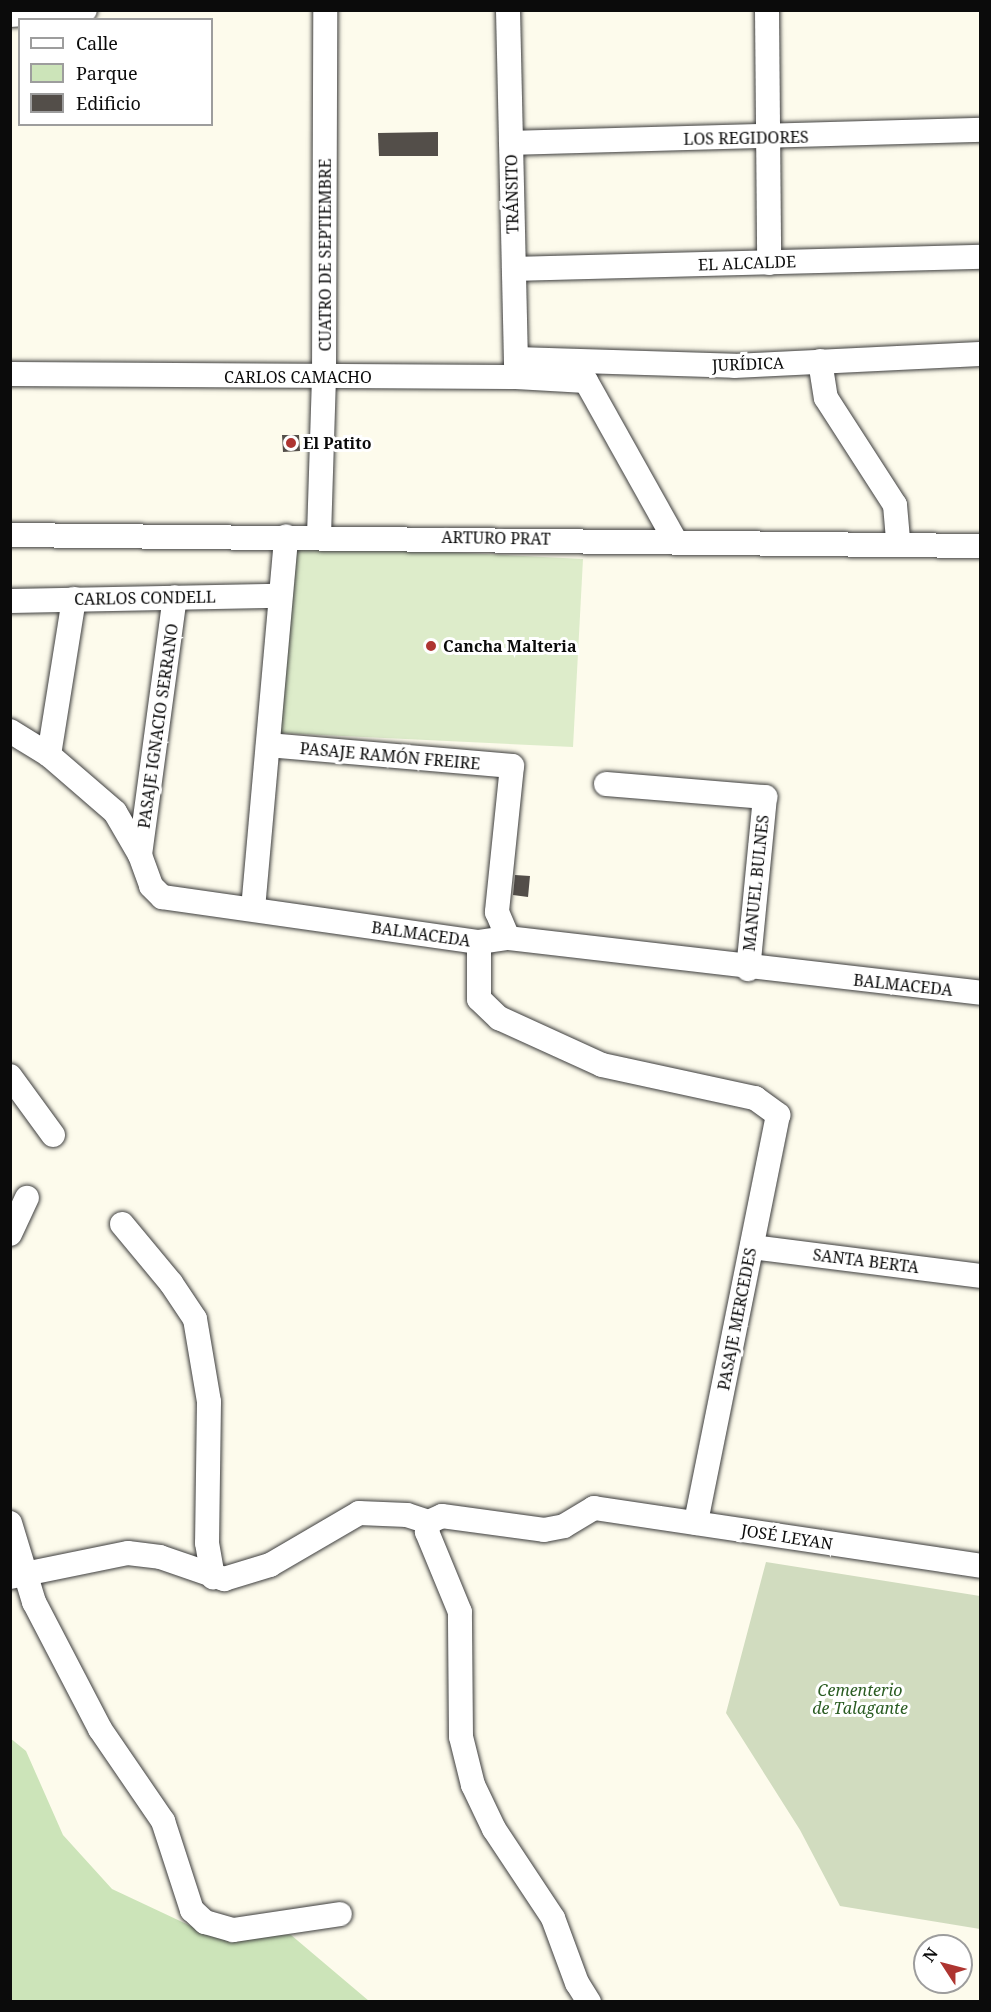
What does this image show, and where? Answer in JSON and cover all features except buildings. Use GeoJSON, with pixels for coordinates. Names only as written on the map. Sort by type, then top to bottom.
{"type":"FeatureCollection","features":[{"type":"Feature","properties":{"kind":"street"},"geometry":{"type":"LineString","coordinates":[[10,15],[85,10]]}},
{"type":"Feature","properties":{"kind":"street","name":"CUATRO DE SEPTIEMBRE"},"geometry":{"type":"LineString","coordinates":[[319,536],[324,378],[325,10]]}},
{"type":"Feature","properties":{"kind":"street","name":"TRÁNSITO"},"geometry":{"type":"LineString","coordinates":[[508,10],[516,368]]}},
{"type":"Feature","properties":{"kind":"street"},"geometry":{"type":"LineString","coordinates":[[767,10],[770,263]]}},
{"type":"Feature","properties":{"kind":"street","name":"LOS REGIDORES"},"geometry":{"type":"LineString","coordinates":[[511,143],[768,138],[981,130]]}},
{"type":"Feature","properties":{"kind":"street","name":"EL ALCALDE"},"geometry":{"type":"LineString","coordinates":[[514,270],[981,257]]}},
{"type":"Feature","properties":{"kind":"street","name":"JURÍDICA"},"geometry":{"type":"LineString","coordinates":[[516,368],[724,366],[981,354]]}},
{"type":"Feature","properties":{"kind":"street"},"geometry":{"type":"LineString","coordinates":[[820,361],[826,398],[895,505],[898,543]]}},
{"type":"Feature","properties":{"kind":"street","name":"CARLOS CAMACHO"},"geometry":{"type":"LineString","coordinates":[[10,374],[324,378],[516,368],[586,381],[675,540]]}},
{"type":"Feature","properties":{"kind":"street","name":"ARTURO PRAT"},"geometry":{"type":"LineString","coordinates":[[10,535],[675,540],[981,546]]}},
{"type":"Feature","properties":{"kind":"street"},"geometry":{"type":"LineString","coordinates":[[253,909],[286,536]]}},
{"type":"Feature","properties":{"kind":"street","name":"CARLOS CONDELL"},"geometry":{"type":"LineString","coordinates":[[10,601],[280,596]]}},
{"type":"Feature","properties":{"kind":"street","name":"PASAJE IGNACIO SERRANO"},"geometry":{"type":"LineString","coordinates":[[140,855],[175,597]]}},
{"type":"Feature","properties":{"kind":"street"},"geometry":{"type":"LineString","coordinates":[[49,755],[74,599]]}},
{"type":"Feature","properties":{"kind":"street","name":"BALMACEDA"},"geometry":{"type":"LineString","coordinates":[[10,731],[49,755],[115,812],[140,855],[151,886],[162,897],[479,942],[508,938],[748,969],[981,993]]}},
{"type":"Feature","properties":{"kind":"street","name":"PASAJE RAMÓN FREIRE"},"geometry":{"type":"LineString","coordinates":[[267,745],[512,766],[497,912],[508,938]]}},
{"type":"Feature","properties":{"kind":"street","name":"MANUEL BULNES"},"geometry":{"type":"LineString","coordinates":[[606,783],[765,797],[748,969]]}},
{"type":"Feature","properties":{"kind":"street","name":"PASAJE MERCEDES"},"geometry":{"type":"LineString","coordinates":[[479,942],[479,999],[499,1018],[602,1065],[755,1098],[778,1115],[696,1523]]}},
{"type":"Feature","properties":{"kind":"street"},"geometry":{"type":"LineString","coordinates":[[10,1076],[53,1135]]}},
{"type":"Feature","properties":{"kind":"street"},"geometry":{"type":"LineString","coordinates":[[10,1234],[27,1198]]}},
{"type":"Feature","properties":{"kind":"street"},"geometry":{"type":"LineString","coordinates":[[122,1224],[171,1283],[195,1319],[209,1402],[207,1544],[213,1577]]}},
{"type":"Feature","properties":{"kind":"street","name":"SANTA BERTA"},"geometry":{"type":"LineString","coordinates":[[752,1247],[981,1276]]}},
{"type":"Feature","properties":{"kind":"street","name":"JOSÉ LEYAN"},"geometry":{"type":"LineString","coordinates":[[429,1522],[441,1516],[544,1530],[564,1526],[594,1508],[981,1566]]}},
{"type":"Feature","properties":{"kind":"street"},"geometry":{"type":"LineString","coordinates":[[17,1575],[128,1553],[167,1559],[224,1579],[270,1564],[359,1513],[396,1514],[429,1522],[427,1532],[460,1612],[461,1737],[473,1785],[494,1829],[553,1918],[577,1983],[589,2001]]}},
{"type":"Feature","properties":{"kind":"street"},"geometry":{"type":"LineString","coordinates":[[10,1523],[17,1575],[34,1602],[100,1729],[163,1821],[192,1910],[205,1922],[233,1930],[340,1914]]}},
{"type":"Feature","properties":{"kind":"green space","name":"Cancha Malteria"},"geometry":{"type":"Polygon","coordinates":[[[290,544],[583,559],[573,747],[280,733],[290,544]]]}},
{"type":"Feature","properties":{"kind":"green space","name":"Cementerio de Talagante"},"geometry":{"type":"Polygon","coordinates":[[[766,1562],[980,1596],[980,1929],[840,1906],[800,1830],[726,1713],[766,1562]]]}},
{"type":"Feature","properties":{"kind":"green space"},"geometry":{"type":"Polygon","coordinates":[[[10,1738],[26,1751],[63,1835],[112,1889],[195,1928],[291,1935],[369,2001],[11,2001],[10,1738]]]}},
{"type":"Feature","properties":{"kind":"place","name":"El Patito"},"geometry":{"type":"Point","coordinates":[291,443]}},
{"type":"Feature","properties":{"kind":"place","name":"Cancha Malteria"},"geometry":{"type":"Point","coordinates":[431,646]}}]}
